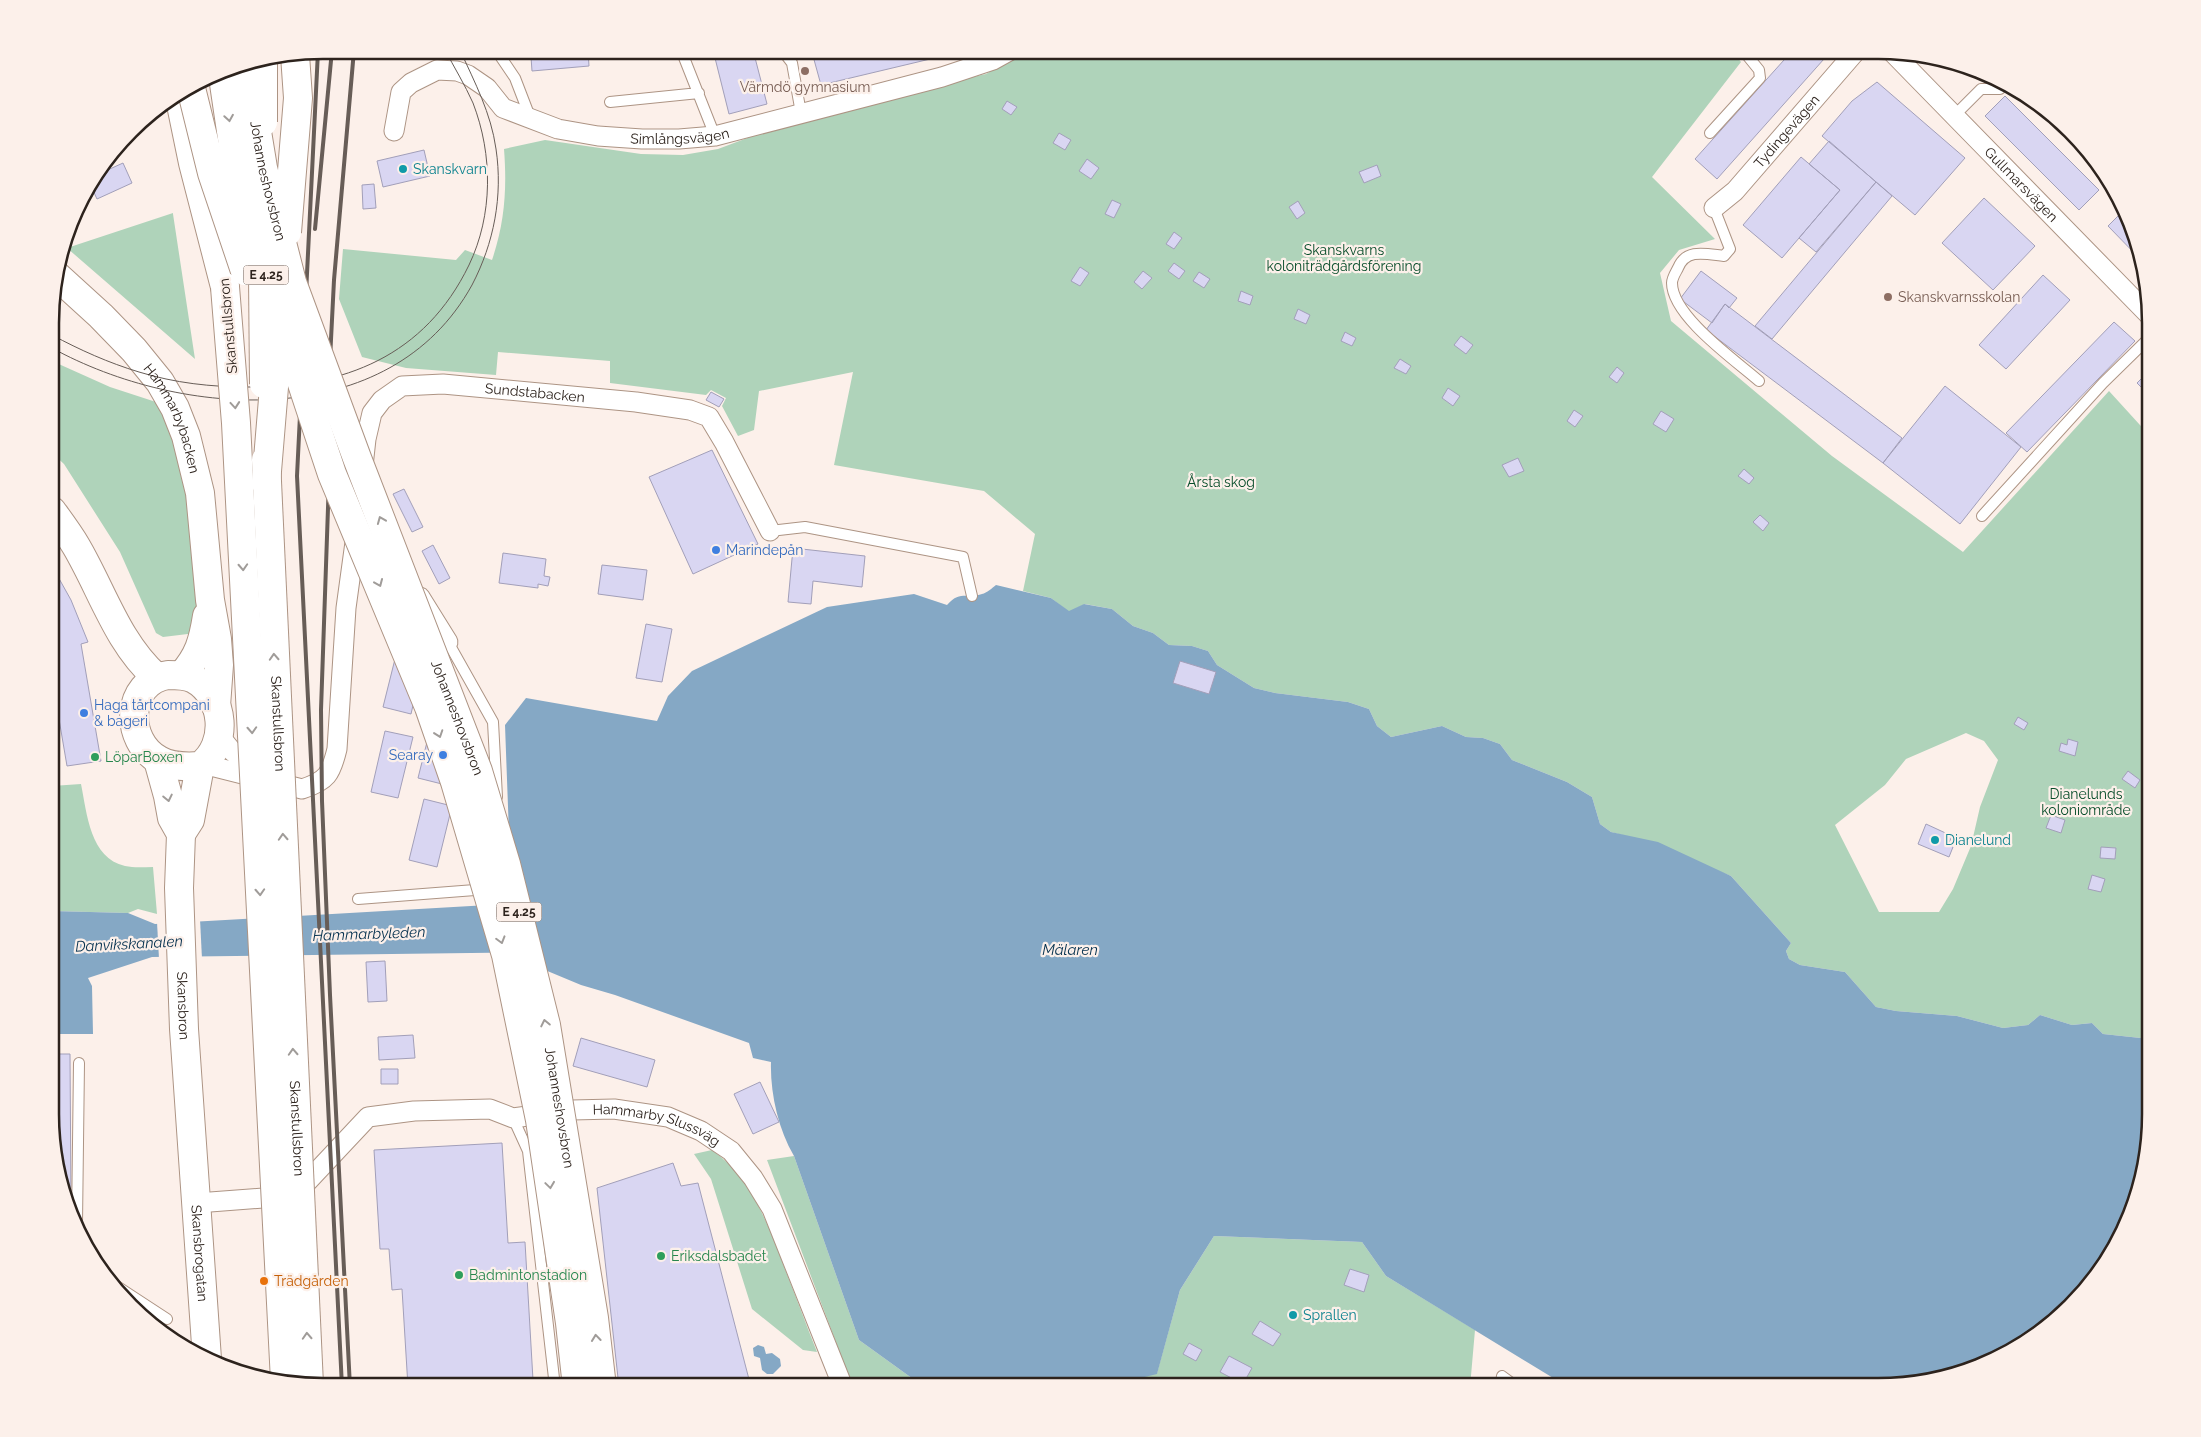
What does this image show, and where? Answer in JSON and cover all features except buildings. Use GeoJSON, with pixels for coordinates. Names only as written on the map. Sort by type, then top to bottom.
{"type":"FeatureCollection","features":[{"type":"Feature","properties":{"kind":"main road"},"geometry":{"type":"LineString","coordinates":[[266,483],[298,98],[295,60]]}},
{"type":"Feature","properties":{"kind":"main road"},"geometry":{"type":"LineString","coordinates":[[282,62],[286,138],[300,243],[357,458]]}},
{"type":"Feature","properties":{"kind":"main road","name":"Skanstullsbron"},"geometry":{"type":"LineString","coordinates":[[263,66],[266,483],[309,1378]]}},
{"type":"Feature","properties":{"kind":"main road","name":"Johanneshovsbron"},"geometry":{"type":"LineString","coordinates":[[247,70],[263,168],[292,282],[357,458],[478,771],[525,937],[546,1025],[562,1112],[594,1318],[601,1378]]}},
{"type":"Feature","properties":{"kind":"main road","name":"Johanneshovsbron"},"geometry":{"type":"LineString","coordinates":[[223,79],[237,172],[254,239],[332,474],[429,707],[455,782],[506,955],[540,1120],[570,1323],[576,1378]]}},
{"type":"Feature","properties":{"kind":"main road","name":"Skanstullsbron"},"geometry":{"type":"LineString","coordinates":[[203,88],[225,287],[236,423],[284,1375]]}},
{"type":"Feature","properties":{"kind":"main road"},"geometry":{"type":"LineString","coordinates":[[192,93],[212,173],[258,308],[302,418],[332,474]]}},
{"type":"Feature","properties":{"kind":"main road"},"geometry":{"type":"LineString","coordinates":[[180,101],[193,163],[225,287]]}},
{"type":"Feature","properties":{"kind":"main road","name":"Hammarbybacken"},"geometry":{"type":"LineString","coordinates":[[62,281],[101,316],[134,350],[160,382],[175,408],[186,436],[200,493],[210,600],[217,639],[219,665],[216,706]]}},
{"type":"Feature","properties":{"kind":"main road"},"geometry":{"type":"LineString","coordinates":[[59,521],[76,545],[121,634],[142,664],[169,676],[194,679],[206,689],[216,706],[221,720],[219,735],[215,747],[202,765],[173,765],[158,760],[144,746],[136,730],[134,710],[136,700],[145,685],[169,676]]}},
{"type":"Feature","properties":{"kind":"main road","name":"Hammarbybacken"},"geometry":{"type":"LineString","coordinates":[[169,676],[190,666],[202,644],[210,600]]}},
{"type":"Feature","properties":{"kind":"main road"},"geometry":{"type":"LineString","coordinates":[[121,634],[123,659],[136,700]]}},
{"type":"Feature","properties":{"kind":"main road","name":"Skansbron"},"geometry":{"type":"LineString","coordinates":[[158,760],[172,818],[181,834]]}},
{"type":"Feature","properties":{"kind":"main road","name":"Skansbron"},"geometry":{"type":"LineString","coordinates":[[193,1146],[184,1029],[178,888],[181,834],[190,820],[202,765]]}},
{"type":"Feature","properties":{"kind":"main road","name":"Skansbrogatan"},"geometry":{"type":"LineString","coordinates":[[193,1146],[206,1351]]}},
{"type":"Feature","properties":{"kind":"street","name":"Simlångsvägen"},"geometry":{"type":"LineString","coordinates":[[394,131],[401,92],[411,83],[437,70],[457,71],[468,75],[487,88],[503,108],[558,129],[598,136],[679,139],[715,136],[942,77],[995,59]]}},
{"type":"Feature","properties":{"kind":"street","name":"Tydingevägen"},"geometry":{"type":"LineString","coordinates":[[1714,208],[1735,191],[1849,59]]}},
{"type":"Feature","properties":{"kind":"street","name":"Gullmarsvägen"},"geometry":{"type":"LineString","coordinates":[[1899,59],[2142,308]]}},
{"type":"Feature","properties":{"kind":"street","name":"Sundstabacken"},"geometry":{"type":"LineString","coordinates":[[202,765],[302,789],[318,784],[332,769],[337,749],[346,608],[355,545],[366,439],[372,414],[382,400],[402,386],[443,384],[636,402],[690,410],[709,418],[724,442],[770,531]]}},
{"type":"Feature","properties":{"kind":"street"},"geometry":{"type":"LineString","coordinates":[[355,545],[384,553],[407,574],[448,642]]}},
{"type":"Feature","properties":{"kind":"street","name":"Sundstabacken"},"geometry":{"type":"LineString","coordinates":[[219,735],[232,751],[264,779]]}},
{"type":"Feature","properties":{"kind":"street","name":"Hammarby Slussväg"},"geometry":{"type":"LineString","coordinates":[[197,1203],[263,1198],[307,1182],[368,1117],[414,1111],[490,1110],[513,1118],[572,1110],[614,1109],[668,1117],[701,1131],[731,1151],[753,1178],[772,1209],[838,1378]]}},
{"type":"Feature","properties":{"kind":"lane"},"geometry":{"type":"LineString","coordinates":[[502,59],[515,78],[530,117]]}},
{"type":"Feature","properties":{"kind":"lane"},"geometry":{"type":"LineString","coordinates":[[685,59],[715,136]]}},
{"type":"Feature","properties":{"kind":"lane"},"geometry":{"type":"LineString","coordinates":[[789,59],[792,63],[801,113]]}},
{"type":"Feature","properties":{"kind":"lane"},"geometry":{"type":"LineString","coordinates":[[1710,133],[1760,78],[1759,70],[1750,59]]}},
{"type":"Feature","properties":{"kind":"lane"},"geometry":{"type":"LineString","coordinates":[[1955,115],[1981,89],[2000,89]]}},
{"type":"Feature","properties":{"kind":"lane"},"geometry":{"type":"LineString","coordinates":[[610,102],[699,94]]}},
{"type":"Feature","properties":{"kind":"lane"},"geometry":{"type":"LineString","coordinates":[[1714,208],[1730,249],[1724,256],[1695,253],[1685,256],[1672,282],[1677,300],[1692,324],[1759,381]]}},
{"type":"Feature","properties":{"kind":"lane"},"geometry":{"type":"LineString","coordinates":[[1982,516],[2103,383],[2142,345]]}},
{"type":"Feature","properties":{"kind":"lane"},"geometry":{"type":"LineString","coordinates":[[770,531],[804,527],[964,557],[972,596]]}},
{"type":"Feature","properties":{"kind":"lane"},"geometry":{"type":"LineString","coordinates":[[358,899],[475,890],[501,864],[492,722],[448,642]]}},
{"type":"Feature","properties":{"kind":"lane"},"geometry":{"type":"LineString","coordinates":[[77,1210],[79,1063]]}},
{"type":"Feature","properties":{"kind":"lane"},"geometry":{"type":"LineString","coordinates":[[513,1118],[528,1151],[554,1378]]}},
{"type":"Feature","properties":{"kind":"lane"},"geometry":{"type":"LineString","coordinates":[[131,1295],[167,1319]]}},
{"type":"Feature","properties":{"kind":"green space","name":"Årsta skog"},"geometry":{"type":"Polygon","coordinates":[[[1012,59],[1738,59],[1741,62],[1652,177],[1715,239],[1679,250],[1660,273],[1671,321],[1832,456],[1963,552],[2109,391],[2142,427],[2142,1038],[2103,1034],[2092,1023],[2072,1025],[2040,1015],[2028,1025],[2003,1028],[1957,1016],[1896,1011],[1876,1007],[1845,972],[1800,965],[1789,959],[1786,951],[1791,943],[1731,876],[1633,838],[1611,832],[1600,824],[1592,797],[1567,782],[1512,760],[1500,744],[1483,738],[1466,737],[1442,726],[1391,737],[1377,726],[1369,709],[1348,702],[1275,693],[1254,688],[1217,665],[1208,651],[1192,646],[1169,645],[1153,633],[1133,626],[1112,609],[1085,604],[1069,612],[1051,598],[1023,591],[1035,534],[984,491],[834,465],[853,372],[759,391],[754,430],[738,436],[722,406],[726,398],[711,390],[706,395],[610,383],[610,361],[498,352],[496,375],[406,368],[362,357],[339,299],[343,249],[456,260],[465,250],[492,260],[500,232],[504,205],[504,149],[545,140],[641,154],[683,155],[718,149],[811,114],[986,74],[1012,59]],[[1966,733],[1906,759],[1885,785],[1835,825],[1879,912],[1939,912],[1953,889],[1971,846],[1980,807],[1998,760],[1984,741],[1966,733]]]}},
{"type":"Feature","properties":{"kind":"green space"},"geometry":{"type":"Polygon","coordinates":[[[173,213],[195,359],[69,250],[70,247],[173,213]]]}},
{"type":"Feature","properties":{"kind":"green space"},"geometry":{"type":"Polygon","coordinates":[[[59,364],[110,387],[159,403],[192,495],[200,624],[196,633],[163,637],[156,633],[120,552],[64,464],[59,459],[59,364]]]}},
{"type":"Feature","properties":{"kind":"green space"},"geometry":{"type":"Polygon","coordinates":[[[81,784],[88,821],[97,844],[104,854],[113,861],[125,866],[153,867],[157,914],[138,909],[128,913],[59,911],[59,786],[81,784]]]}},
{"type":"Feature","properties":{"kind":"green space"},"geometry":{"type":"Polygon","coordinates":[[[712,1150],[738,1174],[765,1219],[817,1352],[803,1350],[752,1309],[711,1179],[694,1154],[712,1150]]]}},
{"type":"Feature","properties":{"kind":"green space"},"geometry":{"type":"Polygon","coordinates":[[[794,1156],[859,1340],[912,1378],[849,1378],[767,1160],[794,1156]]]}},
{"type":"Feature","properties":{"kind":"green space"},"geometry":{"type":"Polygon","coordinates":[[[1214,1236],[1362,1242],[1386,1276],[1475,1330],[1471,1378],[1138,1378],[1157,1373],[1180,1290],[1214,1236]]]}},
{"type":"Feature","properties":{"kind":"water","name":"Mälaren"},"geometry":{"type":"Polygon","coordinates":[[[996,585],[1051,598],[1069,611],[1084,604],[1112,609],[1133,626],[1153,633],[1169,645],[1192,646],[1208,651],[1217,665],[1254,688],[1275,693],[1348,702],[1369,709],[1377,726],[1391,737],[1442,726],[1466,737],[1483,738],[1500,744],[1512,760],[1567,782],[1592,797],[1600,824],[1611,832],[1658,842],[1731,876],[1791,943],[1786,951],[1789,959],[1800,965],[1845,972],[1876,1007],[1896,1011],[1957,1016],[2003,1028],[2028,1025],[2040,1015],[2072,1025],[2092,1023],[2103,1034],[2142,1038],[2142,1132],[2140,1149],[2128,1199],[2107,1246],[2088,1275],[2065,1301],[2025,1334],[1995,1351],[1963,1364],[1930,1373],[1896,1378],[1553,1378],[1386,1276],[1362,1242],[1214,1236],[1180,1290],[1157,1374],[1141,1378],[912,1378],[859,1340],[794,1156],[779,1122],[772,1086],[771,1062],[753,1058],[749,1043],[615,995],[581,985],[545,970],[540,952],[152,957],[88,978],[92,986],[93,1034],[59,1034],[59,911],[128,913],[155,924],[525,903],[509,834],[505,725],[526,698],[657,721],[668,696],[692,671],[827,607],[914,594],[947,605],[960,596],[976,595],[996,585]]]}},
{"type":"Feature","properties":{"kind":"water"},"geometry":{"type":"Polygon","coordinates":[[[758,1345],[764,1347],[766,1354],[772,1353],[780,1359],[781,1366],[773,1374],[767,1374],[762,1370],[760,1358],[754,1356],[753,1348],[758,1345]]]}},
{"type":"Feature","properties":{"kind":"pier"},"geometry":{"type":"Polygon","coordinates":[[[200,919],[202,959],[159,959],[157,922],[200,919]]]}},
{"type":"Feature","properties":{"kind":"tram line"},"geometry":{"type":"LineString","coordinates":[[59,339],[117,365],[153,376],[180,382],[234,387],[283,386],[317,381],[349,373],[378,360],[405,344],[429,323],[451,296],[469,265],[483,226],[487,185],[484,143],[473,103],[450,59]]}},
{"type":"Feature","properties":{"kind":"tram line"},"geometry":{"type":"LineString","coordinates":[[59,351],[104,372],[161,389],[220,399],[280,399],[337,389],[390,368],[436,333],[472,285],[480,269],[491,236],[497,202],[498,167],[496,149],[494,136],[482,98],[464,59]]}},
{"type":"Feature","properties":{"kind":"railway"},"geometry":{"type":"LineString","coordinates":[[318,59],[297,476],[342,1378]]}},
{"type":"Feature","properties":{"kind":"railway"},"geometry":{"type":"LineString","coordinates":[[315,229],[331,59]]}},
{"type":"Feature","properties":{"kind":"railway"},"geometry":{"type":"LineString","coordinates":[[350,1378],[330,995],[322,801],[321,710],[330,450],[328,399],[334,280],[353,59]]}},
{"type":"Feature","properties":{"kind":"place","name":"Värmdö gymnasium"},"geometry":{"type":"Point","coordinates":[805,71]}},
{"type":"Feature","properties":{"kind":"place","name":"Skanskvarn"},"geometry":{"type":"Point","coordinates":[403,169]}},
{"type":"Feature","properties":{"kind":"place","name":"Skanskvarnsskolan"},"geometry":{"type":"Point","coordinates":[1888,297]}},
{"type":"Feature","properties":{"kind":"place","name":"Marindepån"},"geometry":{"type":"Point","coordinates":[716,550]}},
{"type":"Feature","properties":{"kind":"place","name":"Haga tårtcompani & bageri"},"geometry":{"type":"Point","coordinates":[84,713]}},
{"type":"Feature","properties":{"kind":"place","name":"Searay"},"geometry":{"type":"Point","coordinates":[443,755]}},
{"type":"Feature","properties":{"kind":"place","name":"LöparBoxen"},"geometry":{"type":"Point","coordinates":[95,757]}},
{"type":"Feature","properties":{"kind":"place","name":"Dianelund"},"geometry":{"type":"Point","coordinates":[1935,840]}},
{"type":"Feature","properties":{"kind":"place","name":"Eriksdalsbadet"},"geometry":{"type":"Point","coordinates":[661,1256]}},
{"type":"Feature","properties":{"kind":"place","name":"Badmintonstadion"},"geometry":{"type":"Point","coordinates":[459,1275]}},
{"type":"Feature","properties":{"kind":"place","name":"Trädgården"},"geometry":{"type":"Point","coordinates":[264,1281]}},
{"type":"Feature","properties":{"kind":"place","name":"Sprallen"},"geometry":{"type":"Point","coordinates":[1293,1315]}},
{"type":"Feature","properties":{"kind":"park label","name":"Skanskvarns koloniträdgårdsförening"},"geometry":{"type":"Point","coordinates":[1344,258]}},
{"type":"Feature","properties":{"kind":"park label","name":"Dianelunds koloniområde"},"geometry":{"type":"Point","coordinates":[2086,802]}},
{"type":"Feature","properties":{"kind":"water label","name":"Hammarbyleden"},"geometry":{"type":"Point","coordinates":[369,934]}},
{"type":"Feature","properties":{"kind":"water label","name":"Danvikskanalen"},"geometry":{"type":"Point","coordinates":[129,944]}}]}
